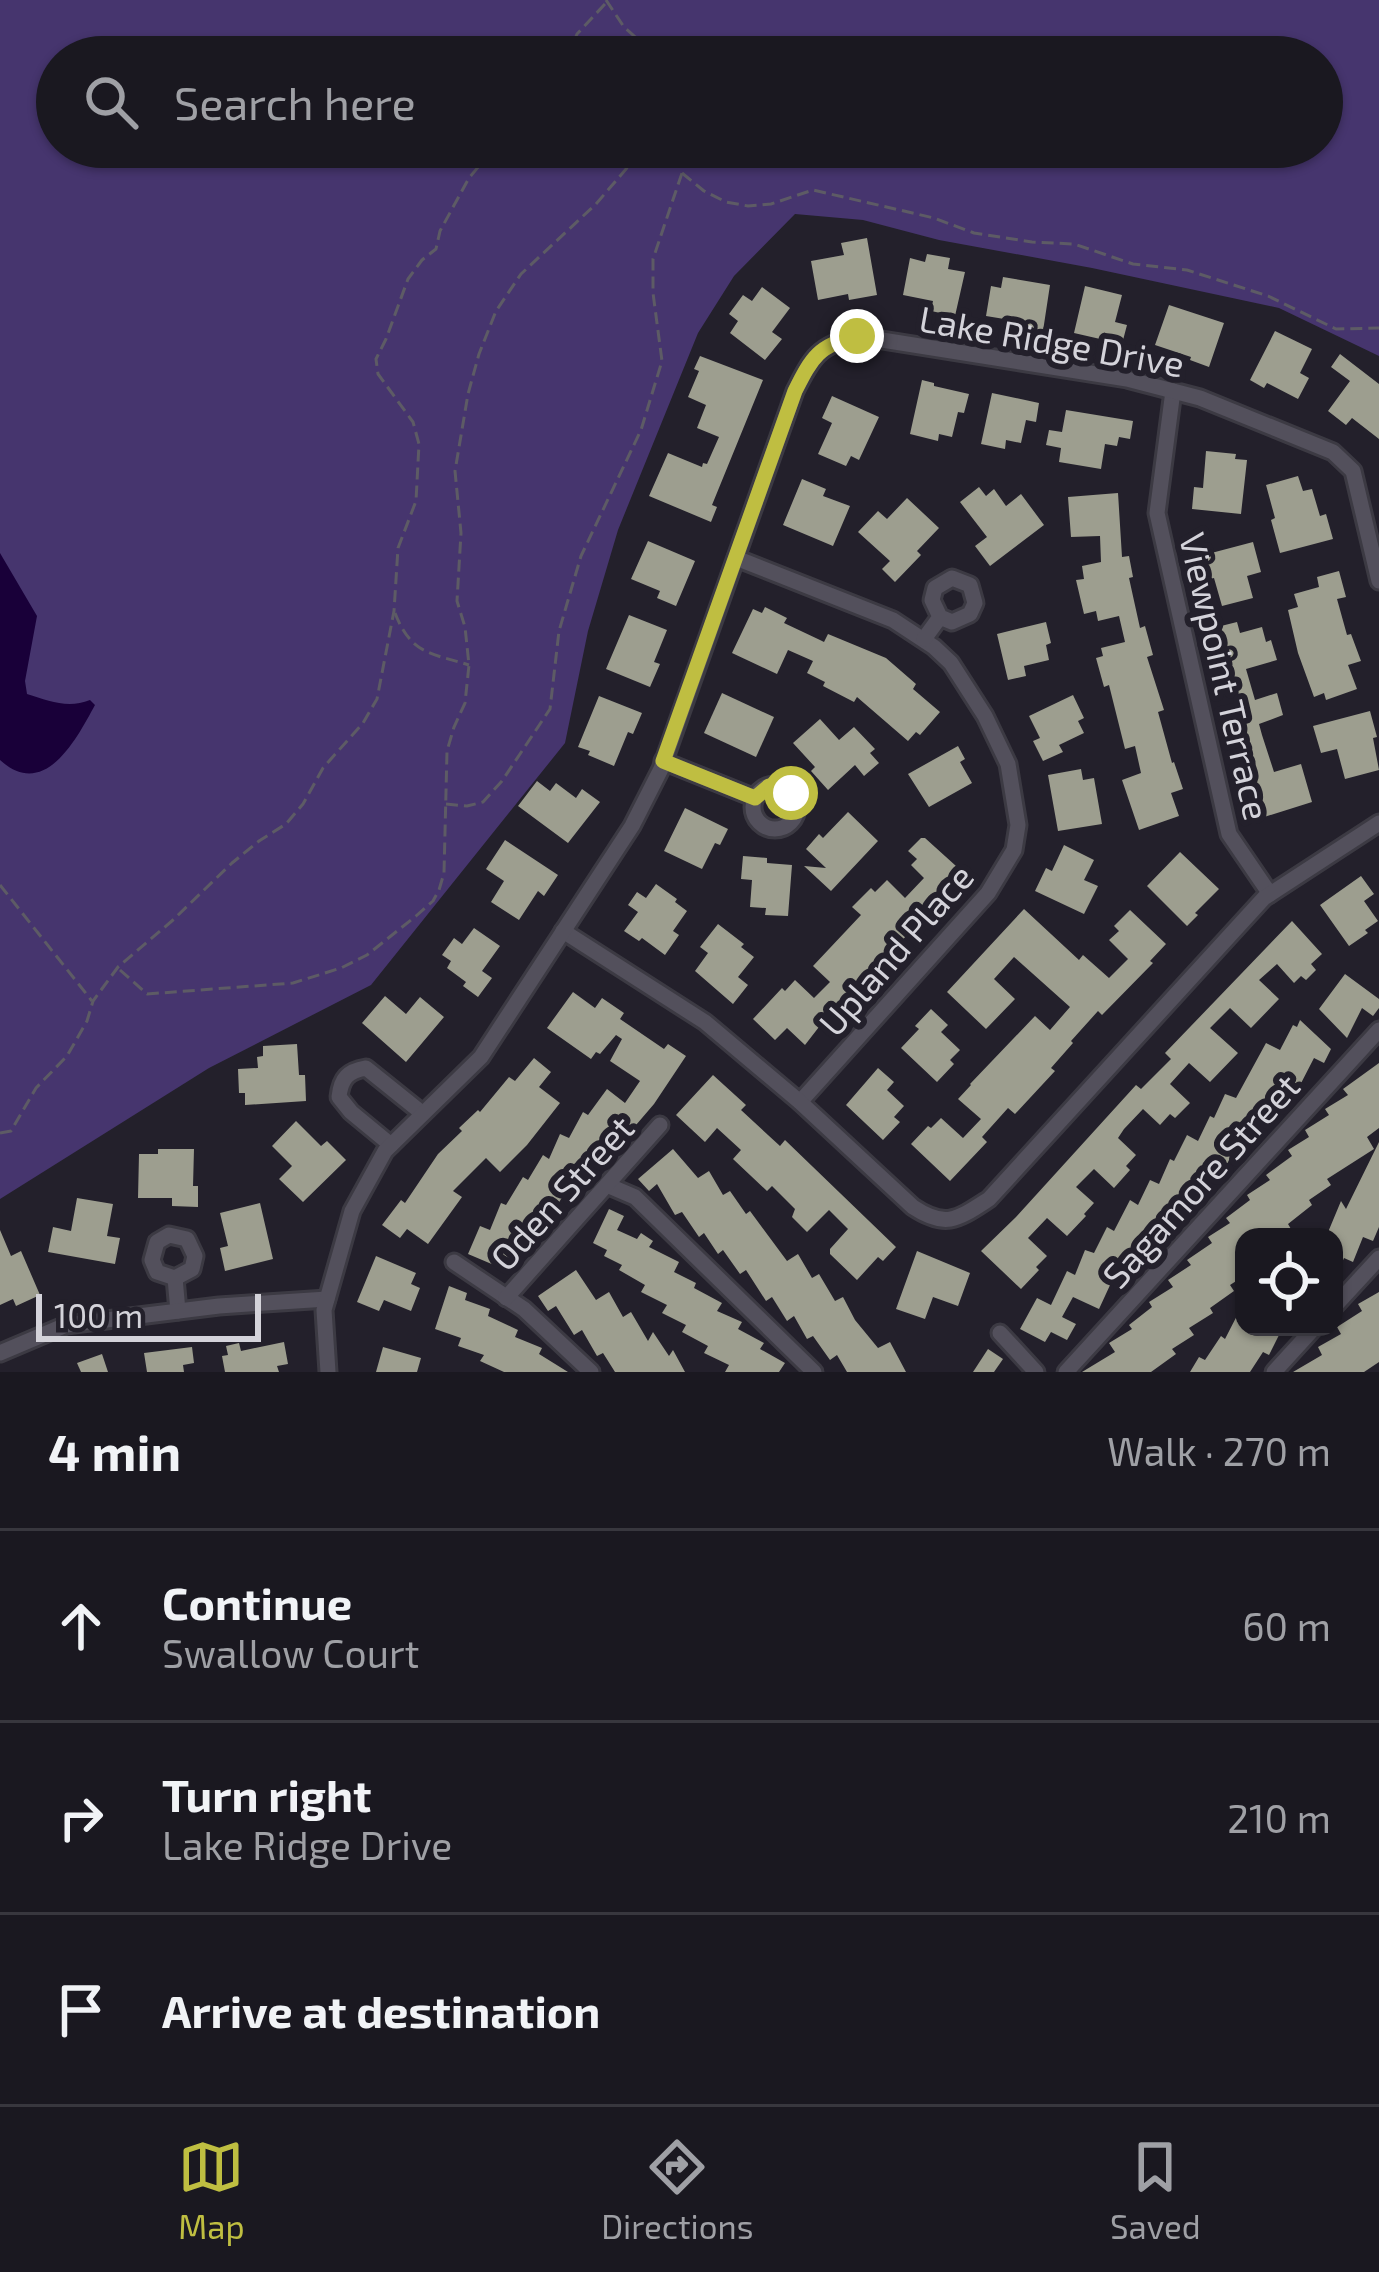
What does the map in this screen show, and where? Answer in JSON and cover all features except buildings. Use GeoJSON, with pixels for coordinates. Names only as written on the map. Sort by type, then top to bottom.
{"type":"FeatureCollection","features":[{"type":"Feature","properties":{"kind":"street","name":"Lake Ridge Drive"},"geometry":{"type":"LineString","coordinates":[[328,1372],[324,1310],[352,1211],[391,1145],[481,1057],[632,826],[663,761],[795,391],[807,367],[829,343],[857,336],[1126,379],[1201,398],[1333,452],[1353,471],[1379,581]]}},
{"type":"Feature","properties":{"kind":"street","name":"Viewpoint Terrace"},"geometry":{"type":"LineString","coordinates":[[1173,391],[1157,513],[1229,835],[1270,894]]}},
{"type":"Feature","properties":{"kind":"street","name":"Upland Place"},"geometry":{"type":"LineString","coordinates":[[736,558],[893,620],[924,638],[951,663],[1008,764],[1018,825],[1014,850],[988,893],[800,1102]]}},
{"type":"Feature","properties":{"kind":"street"},"geometry":{"type":"LineString","coordinates":[[924,638],[940,617]]}},
{"type":"Feature","properties":{"kind":"street"},"geometry":{"type":"LineString","coordinates":[[663,761],[755,798]]}},
{"type":"Feature","properties":{"kind":"street"},"geometry":{"type":"LineString","coordinates":[[563,931],[705,1022],[913,1207],[932,1220],[960,1217],[989,1199],[1196,969],[1270,894],[1379,823]]}},
{"type":"Feature","properties":{"kind":"street","name":"Sagamore Street"},"geometry":{"type":"LineString","coordinates":[[1066,1372],[1379,1030]]}},
{"type":"Feature","properties":{"kind":"street"},"geometry":{"type":"LineString","coordinates":[[391,1145],[339,1097],[345,1076],[366,1068],[422,1113]]}},
{"type":"Feature","properties":{"kind":"street","name":"Oden Street"},"geometry":{"type":"LineString","coordinates":[[506,1298],[660,1125]]}},
{"type":"Feature","properties":{"kind":"street"},"geometry":{"type":"LineString","coordinates":[[607,1185],[635,1197],[814,1372]]}},
{"type":"Feature","properties":{"kind":"street"},"geometry":{"type":"LineString","coordinates":[[1343,1297],[1379,1258]]}},
{"type":"Feature","properties":{"kind":"street"},"geometry":{"type":"LineString","coordinates":[[454,1262],[524,1309],[591,1372]]}},
{"type":"Feature","properties":{"kind":"street"},"geometry":{"type":"LineString","coordinates":[[175,1278],[178,1311]]}},
{"type":"Feature","properties":{"kind":"street"},"geometry":{"type":"LineString","coordinates":[[0,1353],[65,1325],[326,1299]]}},
{"type":"Feature","properties":{"kind":"street"},"geometry":{"type":"LineString","coordinates":[[1000,1333],[1036,1372]]}},
{"type":"Feature","properties":{"kind":"street"},"geometry":{"type":"LineString","coordinates":[[1274,1372],[1308,1336]]}},
{"type":"Feature","properties":{"kind":"path"},"geometry":{"type":"LineString","coordinates":[[576,36],[606,1],[634,36]]}},
{"type":"Feature","properties":{"kind":"path"},"geometry":{"type":"LineString","coordinates":[[0,1133],[11,1131],[36,1088],[67,1056],[93,1001],[118,967],[260,841],[286,824],[377,699],[394,611],[398,548],[416,501],[419,444],[413,422],[378,374],[376,359],[408,279],[436,249],[440,230],[477,168]]}},
{"type":"Feature","properties":{"kind":"path"},"geometry":{"type":"LineString","coordinates":[[118,967],[147,994],[293,983],[367,955],[433,901],[444,873],[447,751],[465,703],[469,665],[457,602],[461,533],[454,471],[479,354],[496,311],[520,274],[596,205],[627,168]]}},
{"type":"Feature","properties":{"kind":"path"},"geometry":{"type":"LineString","coordinates":[[680,168],[704,191],[726,202],[771,204],[813,190],[914,213],[974,233],[1074,244],[1133,264],[1187,270],[1268,296],[1336,329],[1379,328]]}},
{"type":"Feature","properties":{"kind":"path"},"geometry":{"type":"LineString","coordinates":[[445,804],[483,802],[550,709],[560,632],[581,556],[641,430],[662,361],[653,259],[682,173]]}},
{"type":"Feature","properties":{"kind":"path"},"geometry":{"type":"LineString","coordinates":[[394,611],[405,638],[469,665]]}},
{"type":"Feature","properties":{"kind":"path"},"geometry":{"type":"LineString","coordinates":[[0,885],[93,1001]]}},
{"type":"Feature","properties":{"kind":"shaded area"},"geometry":{"type":"Polygon","coordinates":[[[0,0],[1379,0],[1379,356],[1279,308],[939,240],[863,220],[795,214],[734,276],[698,333],[618,530],[588,631],[565,743],[371,985],[209,1068],[0,1199],[0,0]]]}},
{"type":"Feature","properties":{"kind":"shaded area"},"geometry":{"type":"Polygon","coordinates":[[[0,553],[37,616],[25,681],[27,694],[66,704],[90,700],[95,705],[58,760],[31,773],[16,771],[0,760],[0,553]]]}},
{"type":"Feature","properties":{"kind":"route"},"geometry":{"type":"LineString","coordinates":[[791,793],[775,785],[755,798],[663,761],[795,391],[807,367],[829,343],[857,336]]}}]}
